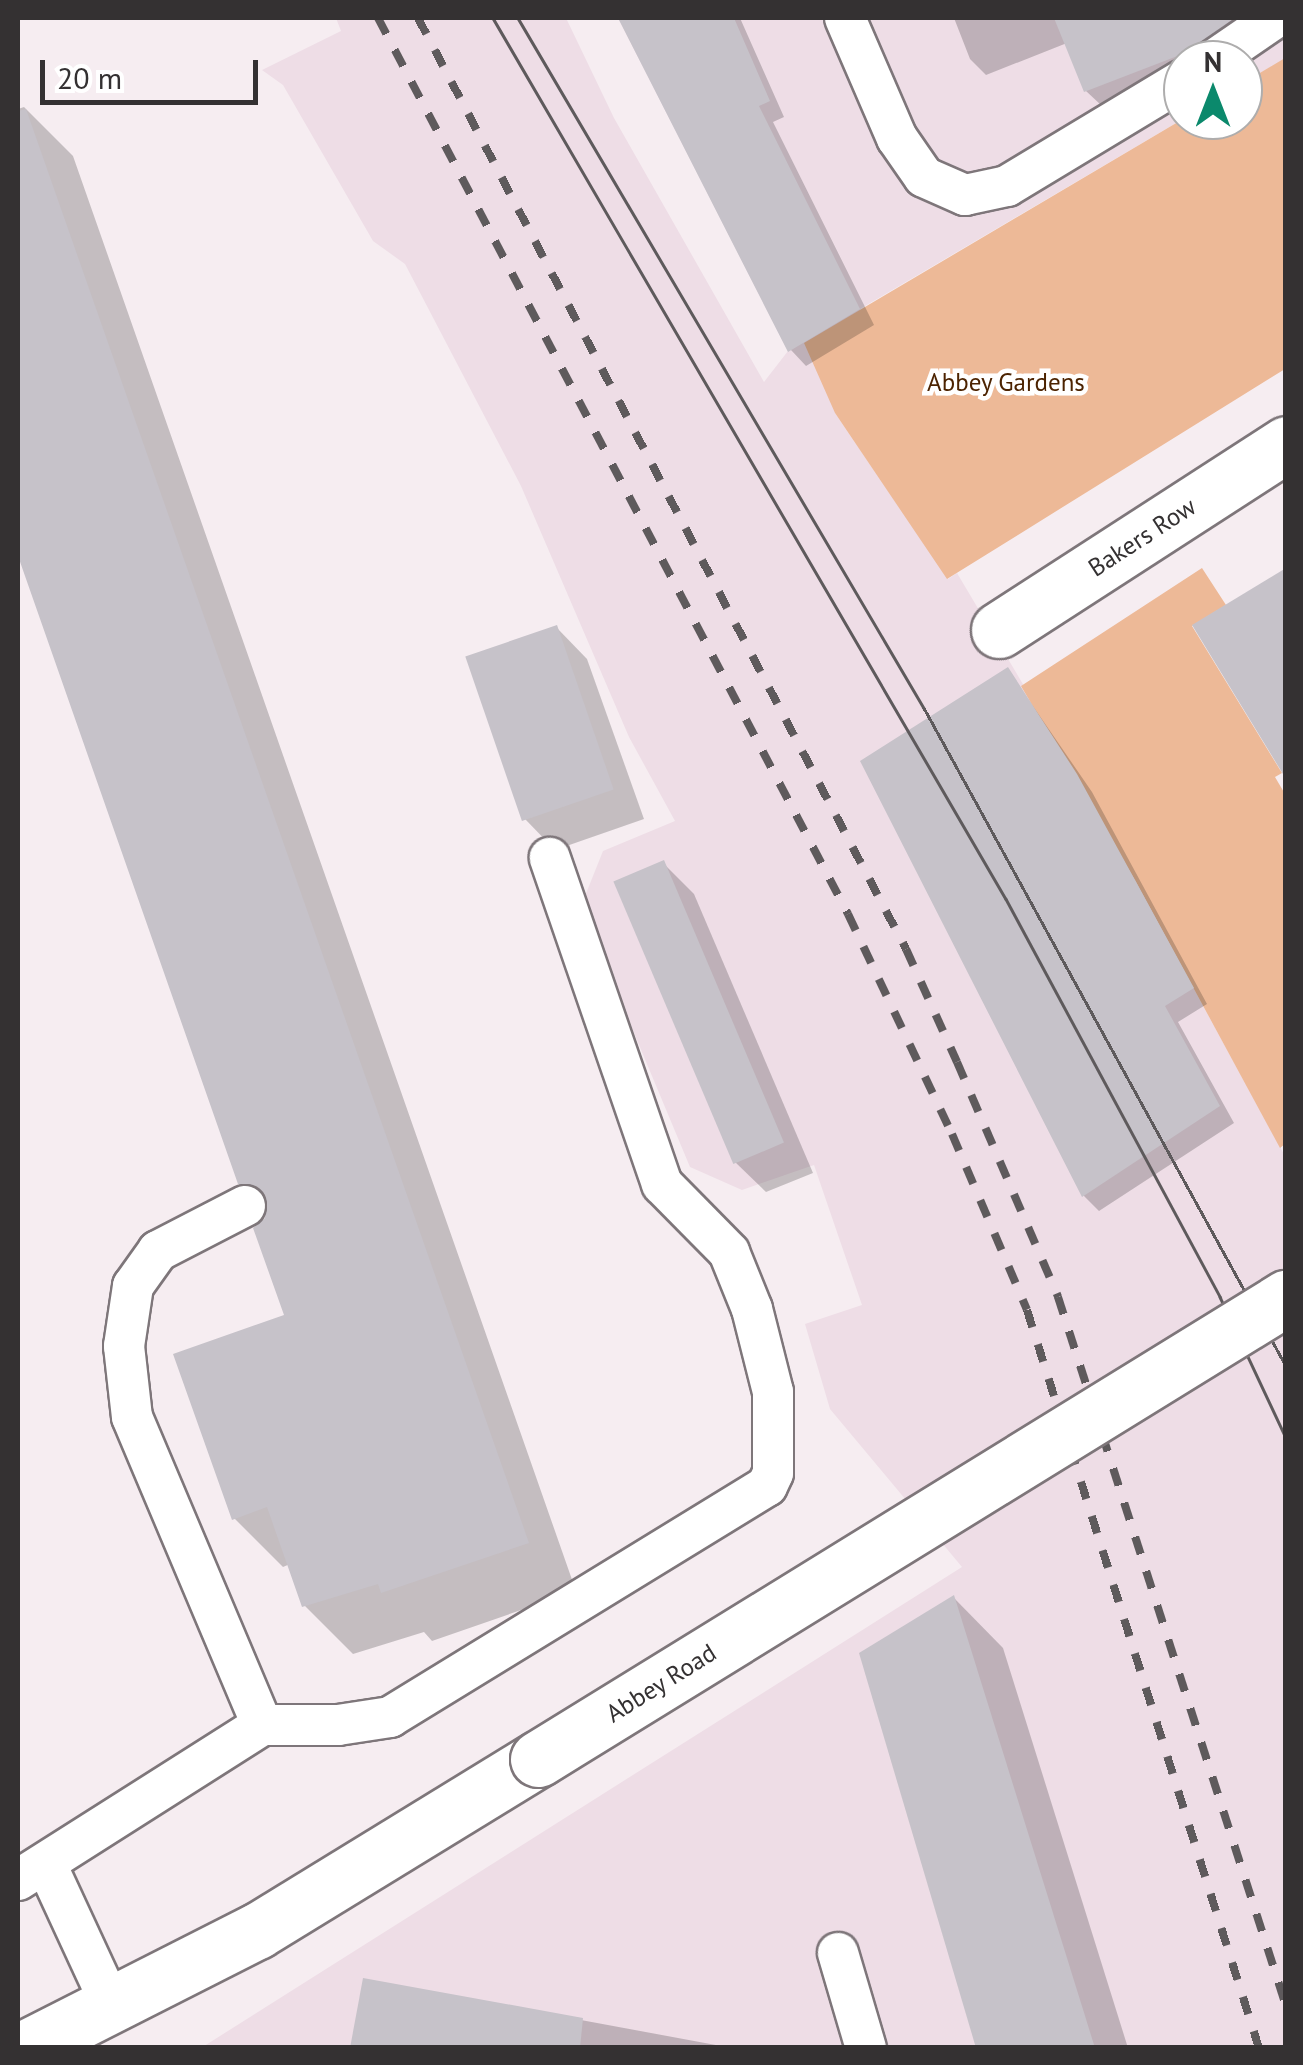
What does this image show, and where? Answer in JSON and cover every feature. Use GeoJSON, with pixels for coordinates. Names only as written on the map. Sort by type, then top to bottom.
{"type":"FeatureCollection","features":[{"type":"Feature","properties":{"kind":"street","name":"Bakers Row"},"geometry":{"type":"LineString","coordinates":[[999,630],[1286,444]]}},
{"type":"Feature","properties":{"kind":"street","name":"Abbey Road"},"geometry":{"type":"LineString","coordinates":[[26,2048],[93,2027],[352,1876],[1286,1298]]}},
{"type":"Feature","properties":{"kind":"lane"},"geometry":{"type":"LineString","coordinates":[[845,18],[896,138],[924,177],[964,195],[1007,186],[1163,92]]}},
{"type":"Feature","properties":{"kind":"lane"},"geometry":{"type":"LineString","coordinates":[[1243,40],[1274,18]]}},
{"type":"Feature","properties":{"kind":"lane"},"geometry":{"type":"LineString","coordinates":[[93,2027],[32,1872],[262,1726],[338,1726],[390,1717],[758,1495],[774,1474],[773,1392],[752,1309],[729,1252],[662,1184],[550,858]]}},
{"type":"Feature","properties":{"kind":"lane"},"geometry":{"type":"LineString","coordinates":[[245,1206],[158,1250],[133,1286],[124,1346],[132,1416],[262,1726]]}},
{"type":"Feature","properties":{"kind":"lane"},"geometry":{"type":"LineString","coordinates":[[838,1953],[866,2048]]}},
{"type":"Feature","properties":{"kind":"shaded area"},"geometry":{"type":"Polygon","coordinates":[[[336,18],[566,18],[614,118],[764,382],[788,351],[618,18],[1285,18],[1283,60],[1263,72],[1263,40],[1163,40],[1163,131],[860,309],[835,413],[948,579],[957,573],[1081,782],[1285,1156],[1285,2047],[201,2048],[962,1567],[830,1409],[805,1324],[862,1305],[814,1165],[742,1190],[690,1167],[581,906],[603,851],[675,821],[629,737],[521,486],[405,264],[373,241],[283,85],[262,70],[341,31],[336,18]]]}},
{"type":"Feature","properties":{"kind":"green space","name":"Abbey Gardens"},"geometry":{"type":"Polygon","coordinates":[[[1285,58],[1285,369],[947,579],[835,413],[804,343],[1163,131],[1163,140],[1263,140],[1263,71],[1285,58]]]}},
{"type":"Feature","properties":{"kind":"green space"},"geometry":{"type":"Polygon","coordinates":[[[1202,568],[1226,605],[1192,626],[1282,773],[1275,777],[1285,794],[1286,1143],[1280,1148],[1135,880],[1021,686],[1202,568]]]}},
{"type":"Feature","properties":{"kind":"building"},"geometry":{"type":"Polygon","coordinates":[[[618,18],[734,18],[770,101],[759,106],[860,309],[788,352],[618,18]]]}},
{"type":"Feature","properties":{"kind":"building"},"geometry":{"type":"Polygon","coordinates":[[[1054,18],[1234,18],[1206,40],[1163,40],[1163,62],[1084,92],[1054,18]]]}},
{"type":"Feature","properties":{"kind":"building"},"geometry":{"type":"Polygon","coordinates":[[[26,109],[529,1543],[381,1593],[378,1584],[302,1607],[267,1507],[232,1520],[173,1354],[284,1315],[253,1228],[265,1218],[266,1196],[257,1186],[238,1184],[18,556],[18,111],[26,109]]]}},
{"type":"Feature","properties":{"kind":"building"},"geometry":{"type":"Polygon","coordinates":[[[1286,568],[1286,779],[1192,625],[1286,568]]]}},
{"type":"Feature","properties":{"kind":"building"},"geometry":{"type":"Polygon","coordinates":[[[557,625],[614,790],[522,821],[465,657],[557,625]]]}},
{"type":"Feature","properties":{"kind":"building"},"geometry":{"type":"Polygon","coordinates":[[[1008,667],[1077,774],[1194,988],[1165,1006],[1220,1106],[1082,1197],[860,761],[1008,667]]]}},
{"type":"Feature","properties":{"kind":"building"},"geometry":{"type":"Polygon","coordinates":[[[664,860],[784,1143],[733,1164],[613,881],[664,860]]]}},
{"type":"Feature","properties":{"kind":"building"},"geometry":{"type":"Polygon","coordinates":[[[954,1595],[1095,2048],[976,2048],[859,1653],[954,1595]]]}},
{"type":"Feature","properties":{"kind":"building"},"geometry":{"type":"Polygon","coordinates":[[[363,1978],[583,2018],[580,2048],[350,2048],[363,1978]]]}},
{"type":"Feature","properties":{"kind":"tram line"},"geometry":{"type":"LineString","coordinates":[[493,18],[1006,899],[1220,1297],[1286,1438]]}},
{"type":"Feature","properties":{"kind":"tram line"},"geometry":{"type":"LineString","coordinates":[[518,18],[924,708],[1286,1366]]}},
{"type":"Feature","properties":{"kind":"railway"},"geometry":{"type":"LineString","coordinates":[[378,18],[848,914],[952,1134],[1027,1310],[1259,2048]]}},
{"type":"Feature","properties":{"kind":"railway"},"geometry":{"type":"LineString","coordinates":[[418,18],[906,949],[957,1062],[1058,1297],[1286,2006]]}}]}
